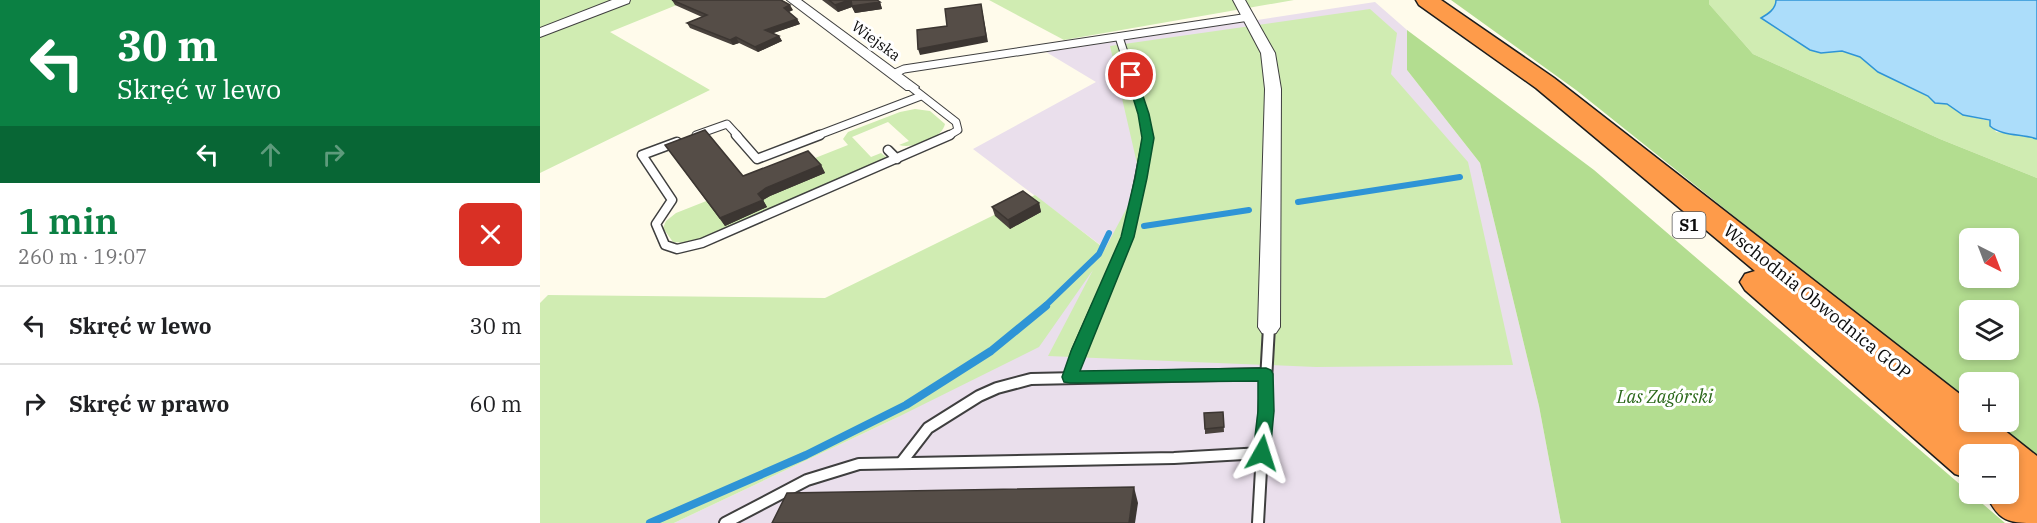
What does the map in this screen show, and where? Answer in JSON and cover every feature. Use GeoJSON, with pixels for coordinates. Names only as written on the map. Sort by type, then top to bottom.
{"type":"FeatureCollection","features":[{"type":"Feature","properties":{"kind":"highway","name":"Wschodnia Obwodnica GOP"},"geometry":{"type":"LineString","coordinates":[[1421,0],[1554,90],[1992,444]]}},
{"type":"Feature","properties":{"kind":"highway","name":"Wschodnia Obwodnica GOP"},"geometry":{"type":"LineString","coordinates":[[1421,0],[1527,93],[1959,452]]}},
{"type":"Feature","properties":{"kind":"highway","name":"Wschodnia Obwodnica GOP"},"geometry":{"type":"LineString","coordinates":[[2019,466],[2037,480]]}},
{"type":"Feature","properties":{"kind":"highway"},"geometry":{"type":"LineString","coordinates":[[2019,504],[2037,518]]}},
{"type":"Feature","properties":{"kind":"street"},"geometry":{"type":"LineString","coordinates":[[540,33],[624,0]]}},
{"type":"Feature","properties":{"kind":"street","name":"Wiejska"},"geometry":{"type":"LineString","coordinates":[[793,0],[916,91]]}},
{"type":"Feature","properties":{"kind":"street"},"geometry":{"type":"LineString","coordinates":[[1239,0],[1268,53],[1273,90],[1269,327]]}},
{"type":"Feature","properties":{"kind":"lane"},"geometry":{"type":"LineString","coordinates":[[893,74],[904,69],[1249,17]]}},
{"type":"Feature","properties":{"kind":"lane"},"geometry":{"type":"LineString","coordinates":[[1070,377],[1078,351],[1128,237],[1148,138],[1144,114],[1119,37]]}},
{"type":"Feature","properties":{"kind":"lane"},"geometry":{"type":"LineString","coordinates":[[916,91],[956,122],[957,130],[940,141],[702,243],[677,249],[665,245],[656,224],[672,200],[642,155],[727,124],[757,159],[916,91]]}},
{"type":"Feature","properties":{"kind":"lane"},"geometry":{"type":"LineString","coordinates":[[888,150],[897,159]]}},
{"type":"Feature","properties":{"kind":"lane"},"geometry":{"type":"LineString","coordinates":[[1258,523],[1269,327]]}},
{"type":"Feature","properties":{"kind":"lane"},"geometry":{"type":"LineString","coordinates":[[901,463],[928,428],[980,396],[997,388],[1031,379],[1266,374]]}},
{"type":"Feature","properties":{"kind":"lane"},"geometry":{"type":"LineString","coordinates":[[725,523],[821,474],[840,467],[901,463],[1174,458],[1262,453]]}},
{"type":"Feature","properties":{"kind":"shaded area"},"geometry":{"type":"Polygon","coordinates":[[[1375,2],[1407,30],[1407,70],[1480,163],[1539,406],[1561,523],[674,523],[898,417],[1107,250],[973,149],[1096,82],[1046,52],[1375,2]]]}},
{"type":"Feature","properties":{"kind":"green space"},"geometry":{"type":"Polygon","coordinates":[[[540,0],[689,0],[610,32],[710,90],[540,173],[540,0]]]}},
{"type":"Feature","properties":{"kind":"green space"},"geometry":{"type":"Polygon","coordinates":[[[989,0],[1294,0],[1064,40],[989,0]]]}},
{"type":"Feature","properties":{"kind":"green space"},"geometry":{"type":"Polygon","coordinates":[[[1451,0],[1709,0],[1709,4],[1753,54],[1940,139],[2037,178],[2037,458],[2004,432],[2019,432],[2019,372],[1959,372],[1959,396],[1576,90],[1451,0]]]}},
{"type":"Feature","properties":{"kind":"green space"},"geometry":{"type":"Polygon","coordinates":[[[1709,0],[1776,0],[1770,12],[1762,17],[1821,53],[1842,51],[1860,57],[1878,72],[1928,96],[1939,104],[1954,107],[1963,115],[1990,121],[1996,132],[2023,134],[2037,139],[2037,178],[1940,139],[1753,54],[1708,3],[1709,0]]]}},
{"type":"Feature","properties":{"kind":"green space"},"geometry":{"type":"Polygon","coordinates":[[[1370,9],[1397,33],[1391,74],[1468,162],[1513,365],[1316,367],[1048,356],[1093,270],[1039,347],[898,417],[674,523],[540,523],[540,303],[548,295],[825,298],[1035,195],[1105,249],[1141,181],[1110,46],[1370,9]]]}},
{"type":"Feature","properties":{"kind":"green space","name":"Las Zagórski"},"geometry":{"type":"Polygon","coordinates":[[[1407,30],[1594,170],[1959,483],[1959,504],[1983,504],[2005,523],[1561,523],[1539,406],[1480,163],[1407,70],[1407,30]]]}},
{"type":"Feature","properties":{"kind":"green space"},"geometry":{"type":"Polygon","coordinates":[[[915,109],[930,111],[945,124],[939,134],[926,142],[912,146],[899,145],[909,141],[888,122],[852,137],[871,157],[881,153],[886,157],[885,160],[705,239],[687,243],[673,242],[663,228],[666,221],[676,213],[848,145],[843,139],[848,132],[900,112],[915,109]]]}},
{"type":"Feature","properties":{"kind":"water"},"geometry":{"type":"Polygon","coordinates":[[[1776,0],[2037,0],[2037,139],[2000,132],[1990,126],[1990,120],[1963,115],[1947,104],[1935,103],[1928,96],[1878,72],[1860,57],[1842,51],[1821,53],[1810,50],[1761,18],[1773,9],[1776,0]]]}},
{"type":"Feature","properties":{"kind":"building"},"geometry":{"type":"Polygon","coordinates":[[[672,0],[781,0],[790,5],[784,8],[797,19],[765,30],[779,36],[755,47],[736,37],[730,40],[687,23],[707,15],[672,0]]]}},
{"type":"Feature","properties":{"kind":"building"},"geometry":{"type":"Polygon","coordinates":[[[829,0],[849,0],[835,5],[829,0]]]}},
{"type":"Feature","properties":{"kind":"building"},"geometry":{"type":"Polygon","coordinates":[[[851,0],[877,0],[880,2],[852,6],[851,0]]]}},
{"type":"Feature","properties":{"kind":"building"},"geometry":{"type":"Polygon","coordinates":[[[981,4],[986,36],[918,49],[917,30],[947,26],[945,9],[981,4]]]}},
{"type":"Feature","properties":{"kind":"building"},"geometry":{"type":"Polygon","coordinates":[[[705,130],[743,176],[808,151],[821,165],[766,188],[758,194],[763,200],[720,218],[665,145],[705,130]]]}},
{"type":"Feature","properties":{"kind":"building"},"geometry":{"type":"Polygon","coordinates":[[[1023,191],[1039,203],[1008,220],[992,207],[1023,191]]]}},
{"type":"Feature","properties":{"kind":"building"},"geometry":{"type":"Polygon","coordinates":[[[1223,412],[1224,427],[1205,429],[1204,413],[1223,412]]]}},
{"type":"Feature","properties":{"kind":"building"},"geometry":{"type":"Polygon","coordinates":[[[1134,487],[1129,523],[772,523],[787,493],[1134,487]]]}},
{"type":"Feature","properties":{"kind":"waterway"},"geometry":{"type":"LineString","coordinates":[[1298,202],[1460,177]]}},
{"type":"Feature","properties":{"kind":"waterway"},"geometry":{"type":"LineString","coordinates":[[1144,226],[1249,210]]}},
{"type":"Feature","properties":{"kind":"waterway"},"geometry":{"type":"LineString","coordinates":[[1044,307],[1099,254],[1109,233]]}},
{"type":"Feature","properties":{"kind":"waterway"},"geometry":{"type":"LineString","coordinates":[[650,523],[806,455],[906,405],[991,351],[1046,306]]}},
{"type":"Feature","properties":{"kind":"route"},"geometry":{"type":"LineString","coordinates":[[1131,75],[1144,114],[1148,138],[1141,178],[1128,237],[1078,351],[1070,377],[1266,374],[1266,411],[1262,453]]}}]}
